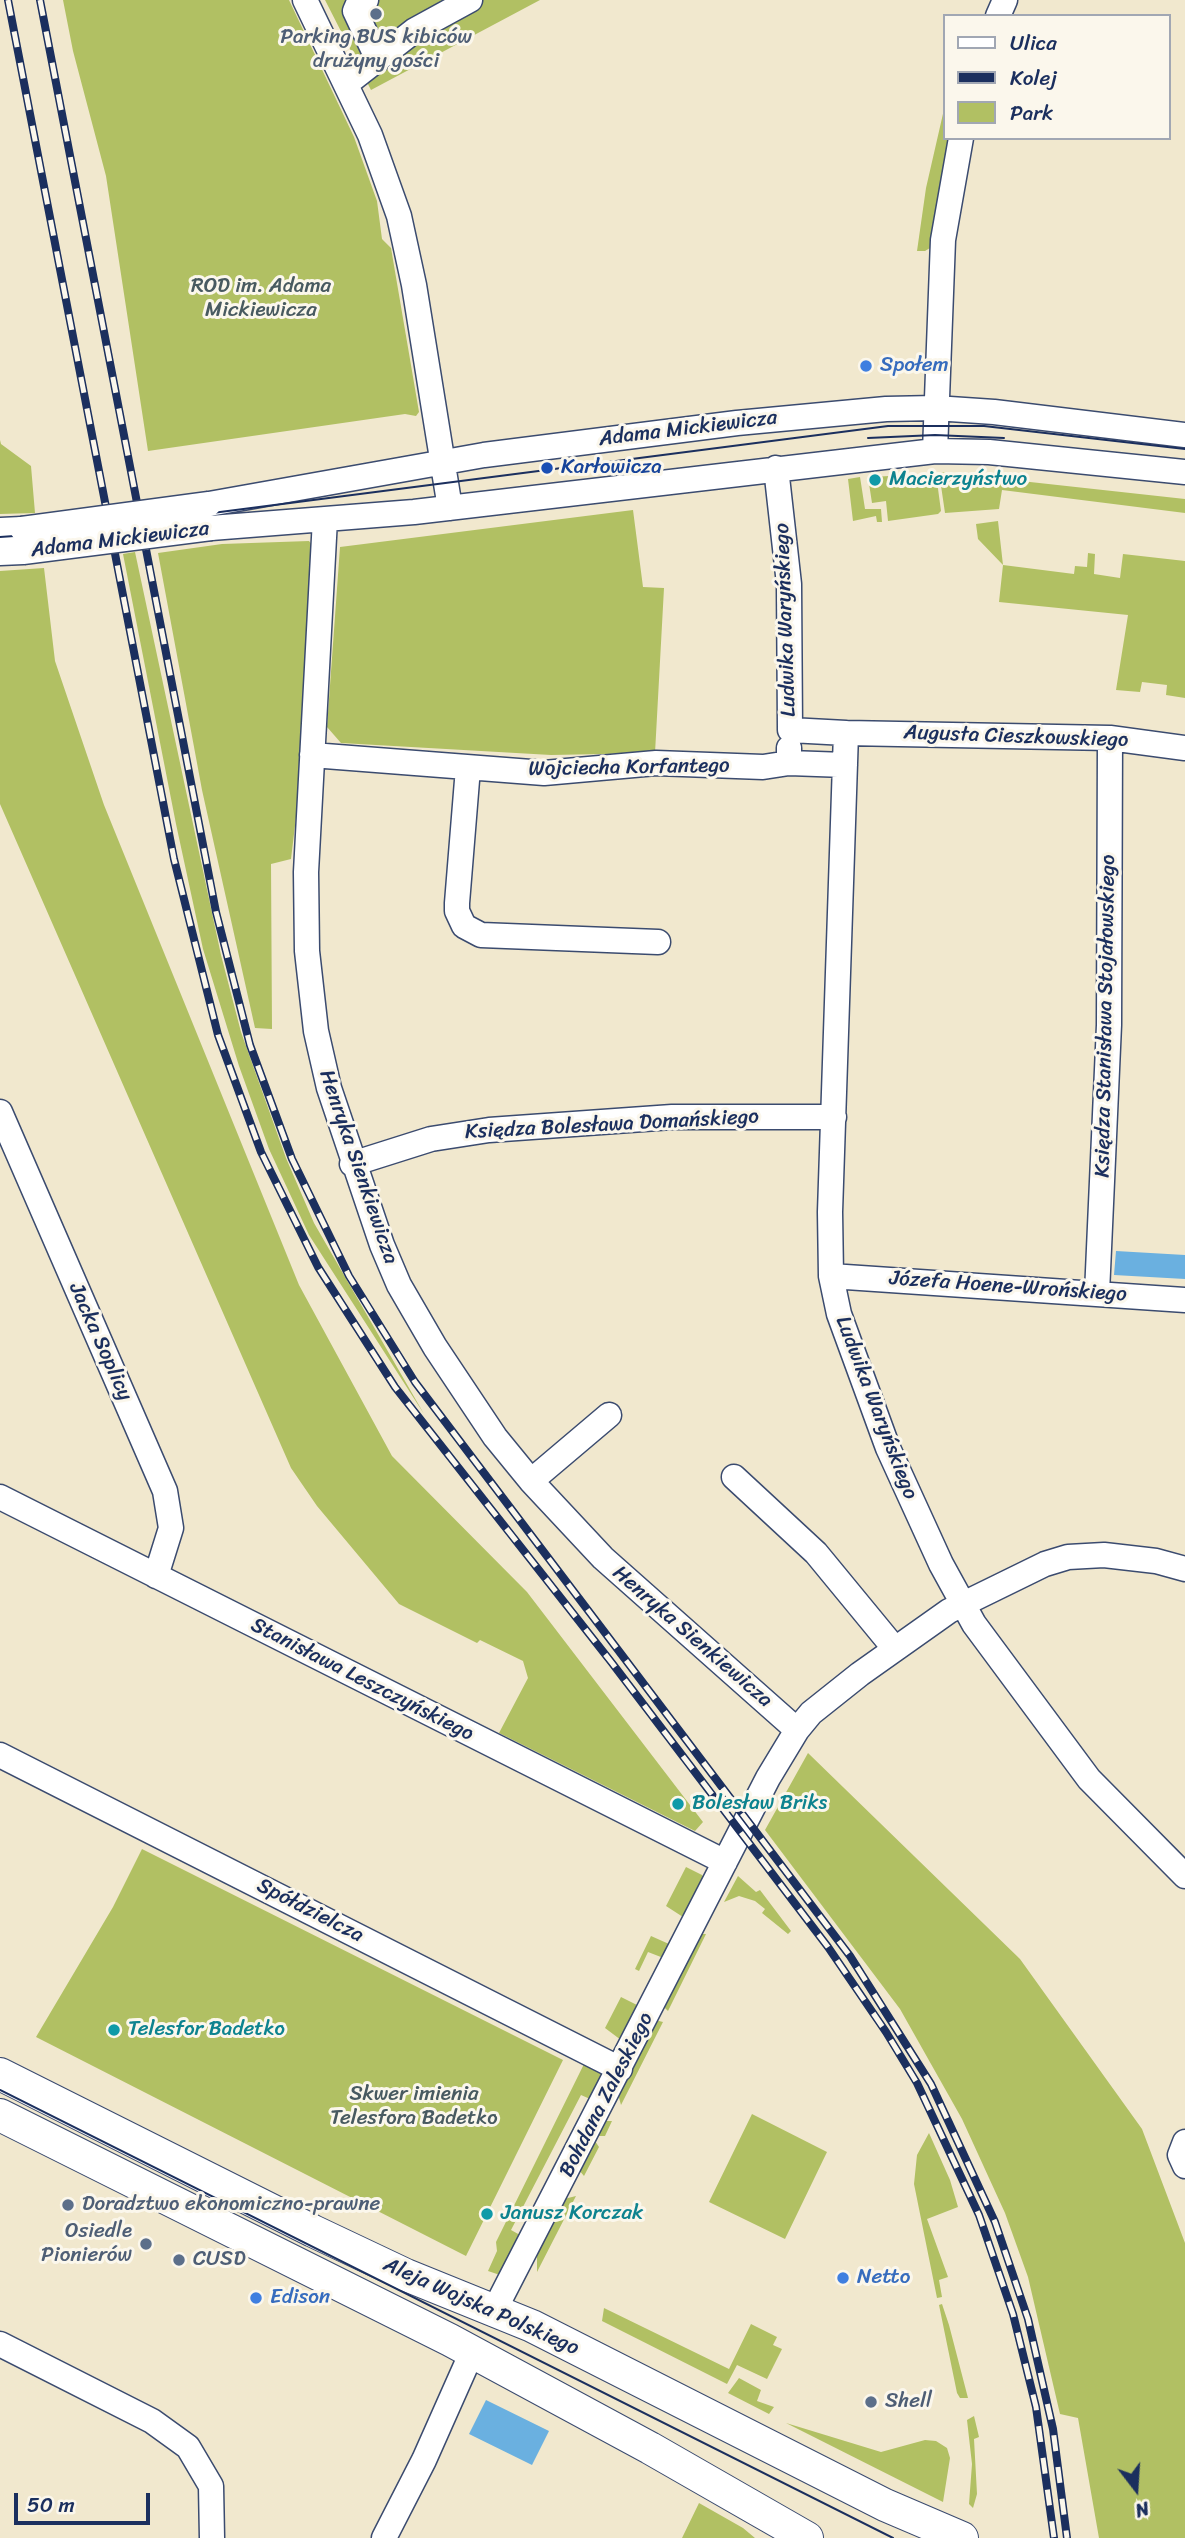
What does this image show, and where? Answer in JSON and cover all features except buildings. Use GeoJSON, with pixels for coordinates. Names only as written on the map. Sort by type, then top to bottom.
{"type":"FeatureCollection","features":[{"type":"Feature","properties":{"kind":"main road","name":"Aleja Wojska Polskiego"},"geometry":{"type":"LineString","coordinates":[[0,2074],[323,2236],[406,2275],[560,2340],[885,2505],[962,2538]]}},
{"type":"Feature","properties":{"kind":"main road","name":"Aleja Wojska Polskiego"},"geometry":{"type":"LineString","coordinates":[[0,2115],[472,2352],[650,2448],[807,2538]]}},
{"type":"Feature","properties":{"kind":"main road","name":"Bohdana Zaleskiego"},"geometry":{"type":"LineString","coordinates":[[472,2352],[495,2311]]}},
{"type":"Feature","properties":{"kind":"street"},"geometry":{"type":"LineString","coordinates":[[305,0],[379,157],[402,229],[450,508]]}},
{"type":"Feature","properties":{"kind":"street"},"geometry":{"type":"LineString","coordinates":[[366,0],[358,4],[355,12],[378,60]]}},
{"type":"Feature","properties":{"kind":"street"},"geometry":{"type":"LineString","coordinates":[[346,84],[415,30],[470,0]]}},
{"type":"Feature","properties":{"kind":"street"},"geometry":{"type":"LineString","coordinates":[[935,451],[943,240],[961,140]]}},
{"type":"Feature","properties":{"kind":"street","name":"Adama Mickiewicza"},"geometry":{"type":"LineString","coordinates":[[11,541],[210,516],[443,462],[803,416],[935,408],[1185,435]]}},
{"type":"Feature","properties":{"kind":"street","name":"Adama Mickiewicza"},"geometry":{"type":"LineString","coordinates":[[210,516],[325,519],[450,508],[935,451],[989,452],[1185,472]]}},
{"type":"Feature","properties":{"kind":"street","name":"Ludwika Waryńskiego"},"geometry":{"type":"LineString","coordinates":[[776,468],[789,584],[789,763]]}},
{"type":"Feature","properties":{"kind":"street","name":"Henryka Sienkiewicza"},"geometry":{"type":"LineString","coordinates":[[325,519],[305,902],[310,986],[323,1066],[352,1164],[390,1265],[410,1306],[480,1416],[531,1481],[611,1566],[797,1730]]}},
{"type":"Feature","properties":{"kind":"street","name":"Ludwika Waryńskiego"},"geometry":{"type":"LineString","coordinates":[[790,730],[846,733],[831,1276],[839,1314],[873,1413],[907,1492],[962,1604],[1000,1662],[1088,1779],[1185,1876]]}},
{"type":"Feature","properties":{"kind":"street","name":"Augusta Cieszkowskiego"},"geometry":{"type":"LineString","coordinates":[[846,733],[1110,738],[1185,748]]}},
{"type":"Feature","properties":{"kind":"street","name":"Księdza Stanisława Stojałowskiego"},"geometry":{"type":"LineString","coordinates":[[1097,1293],[1109,1025],[1110,738]]}},
{"type":"Feature","properties":{"kind":"street","name":"Wojciecha Korfantego"},"geometry":{"type":"LineString","coordinates":[[312,755],[544,773],[656,764],[763,767],[789,763]]}},
{"type":"Feature","properties":{"kind":"street"},"geometry":{"type":"LineString","coordinates":[[789,763],[845,765]]}},
{"type":"Feature","properties":{"kind":"street"},"geometry":{"type":"LineString","coordinates":[[468,768],[457,903],[459,919],[464,926],[481,935],[658,942]]}},
{"type":"Feature","properties":{"kind":"street","name":"Jacka Soplicy"},"geometry":{"type":"LineString","coordinates":[[0,1112],[6,1141],[165,1491],[171,1528],[156,1576]]}},
{"type":"Feature","properties":{"kind":"street","name":"Księdza Bolesława Domańskiego"},"geometry":{"type":"LineString","coordinates":[[352,1164],[431,1139],[489,1130],[672,1117],[834,1116]]}},
{"type":"Feature","properties":{"kind":"street","name":"Józefa Hoene-Wrońskiego"},"geometry":{"type":"LineString","coordinates":[[831,1276],[1185,1300]]}},
{"type":"Feature","properties":{"kind":"street"},"geometry":{"type":"LineString","coordinates":[[531,1481],[609,1415]]}},
{"type":"Feature","properties":{"kind":"street"},"geometry":{"type":"LineString","coordinates":[[734,1477],[816,1553],[895,1649]]}},
{"type":"Feature","properties":{"kind":"street","name":"Stanisława Leszczyńskiego"},"geometry":{"type":"LineString","coordinates":[[0,1497],[725,1862]]}},
{"type":"Feature","properties":{"kind":"street","name":"Bohdana Zaleskiego"},"geometry":{"type":"LineString","coordinates":[[495,2311],[725,1862],[797,1730],[828,1698],[895,1649],[962,1604],[1031,1570],[1079,1556],[1138,1558],[1185,1569]]}},
{"type":"Feature","properties":{"kind":"street","name":"Spółdzielcza"},"geometry":{"type":"LineString","coordinates":[[0,1755],[620,2068]]}},
{"type":"Feature","properties":{"kind":"street"},"geometry":{"type":"LineString","coordinates":[[1185,2142],[1180,2155],[1185,2166]]}},
{"type":"Feature","properties":{"kind":"street"},"geometry":{"type":"LineString","coordinates":[[0,2344],[152,2421],[184,2443],[202,2466],[211,2486],[212,2538]]}},
{"type":"Feature","properties":{"kind":"street","name":"Bohdana Zaleskiego"},"geometry":{"type":"LineString","coordinates":[[384,2537],[472,2352]]}},
{"type":"Feature","properties":{"kind":"green space","name":"ROD im. Adama Mickiewicza"},"geometry":{"type":"Polygon","coordinates":[[[63,0],[289,0],[354,137],[377,201],[382,239],[391,248],[419,412],[416,416],[405,414],[148,451],[106,176],[73,51],[63,0]]]}},
{"type":"Feature","properties":{"kind":"green space"},"geometry":{"type":"Polygon","coordinates":[[[325,0],[540,0],[371,90],[325,0]]]}},
{"type":"Feature","properties":{"kind":"green space"},"geometry":{"type":"Polygon","coordinates":[[[944,109],[944,140],[950,140],[930,248],[917,251],[926,188],[944,109]]]}},
{"type":"Feature","properties":{"kind":"green space"},"geometry":{"type":"Polygon","coordinates":[[[0,440],[1,444],[31,466],[35,513],[0,514],[0,440]]]}},
{"type":"Feature","properties":{"kind":"green space"},"geometry":{"type":"Polygon","coordinates":[[[939,472],[1185,499],[1185,513],[1002,490],[999,509],[945,513],[939,472]]]}},
{"type":"Feature","properties":{"kind":"green space"},"geometry":{"type":"Polygon","coordinates":[[[936,474],[941,511],[938,514],[888,521],[886,501],[872,503],[868,477],[936,474]]]}},
{"type":"Feature","properties":{"kind":"green space"},"geometry":{"type":"Polygon","coordinates":[[[860,477],[865,509],[881,509],[882,522],[877,522],[876,516],[853,521],[848,479],[860,477]]]}},
{"type":"Feature","properties":{"kind":"green space"},"geometry":{"type":"Polygon","coordinates":[[[633,510],[643,587],[664,588],[655,753],[551,755],[341,743],[327,727],[340,547],[633,510]]]}},
{"type":"Feature","properties":{"kind":"green space"},"geometry":{"type":"Polygon","coordinates":[[[998,521],[1003,565],[978,539],[976,524],[998,521]]]}},
{"type":"Feature","properties":{"kind":"green space"},"geometry":{"type":"Polygon","coordinates":[[[309,541],[316,550],[308,717],[291,859],[271,864],[272,1029],[255,1028],[202,790],[158,553],[222,544],[309,541]]]}},
{"type":"Feature","properties":{"kind":"green space"},"geometry":{"type":"Polygon","coordinates":[[[135,552],[221,955],[241,1032],[286,1158],[314,1223],[424,1414],[309,1235],[269,1149],[239,1066],[203,949],[176,824],[123,554],[135,552]]]}},
{"type":"Feature","properties":{"kind":"green space"},"geometry":{"type":"Polygon","coordinates":[[[1088,553],[1095,554],[1094,574],[1120,578],[1123,554],[1185,561],[1185,698],[1166,695],[1167,685],[1142,682],[1140,692],[1116,690],[1128,615],[999,602],[1003,565],[1074,574],[1075,566],[1087,567],[1088,553]]]}},
{"type":"Feature","properties":{"kind":"green space"},"geometry":{"type":"Polygon","coordinates":[[[44,568],[55,661],[104,805],[299,1285],[392,1456],[527,1592],[703,1822],[695,1831],[499,1733],[528,1678],[523,1661],[480,1640],[477,1643],[399,1604],[317,1506],[291,1468],[0,804],[0,571],[44,568]]]}},
{"type":"Feature","properties":{"kind":"green space"},"geometry":{"type":"Polygon","coordinates":[[[808,1753],[1020,1959],[1142,2129],[1185,2243],[1185,2538],[1099,2538],[1078,2418],[1060,2414],[1028,2277],[1005,2213],[962,2119],[900,2009],[765,1830],[808,1753]]]}},
{"type":"Feature","properties":{"kind":"green space","name":"Skwer imienia Telesfora Badetko"},"geometry":{"type":"Polygon","coordinates":[[[142,1849],[563,2060],[466,2256],[36,2037],[113,1907],[142,1849]]]}},
{"type":"Feature","properties":{"kind":"green space"},"geometry":{"type":"Polygon","coordinates":[[[686,1867],[702,1875],[706,1881],[683,1917],[666,1906],[686,1867]]]}},
{"type":"Feature","properties":{"kind":"green space"},"geometry":{"type":"Polygon","coordinates":[[[738,1876],[756,1892],[760,1890],[791,1931],[788,1934],[762,1913],[765,1909],[755,1901],[739,1896],[724,1902],[738,1876]]]}},
{"type":"Feature","properties":{"kind":"green space"},"geometry":{"type":"Polygon","coordinates":[[[700,1934],[706,1934],[668,2011],[663,2006],[700,1934]]]}},
{"type":"Feature","properties":{"kind":"green space"},"geometry":{"type":"Polygon","coordinates":[[[651,1936],[669,1944],[675,1942],[666,1959],[648,1952],[639,1971],[635,1969],[651,1936]]]}},
{"type":"Feature","properties":{"kind":"green space"},"geometry":{"type":"Polygon","coordinates":[[[621,1997],[639,2006],[621,2040],[605,2028],[621,1997]]]}},
{"type":"Feature","properties":{"kind":"green space"},"geometry":{"type":"Polygon","coordinates":[[[655,2020],[663,2022],[621,2105],[618,2094],[655,2020]]]}},
{"type":"Feature","properties":{"kind":"green space"},"geometry":{"type":"Polygon","coordinates":[[[585,2062],[600,2070],[603,2076],[590,2099],[581,2095],[511,2230],[520,2235],[503,2276],[488,2271],[497,2251],[496,2242],[585,2062]]]}},
{"type":"Feature","properties":{"kind":"green space"},"geometry":{"type":"Polygon","coordinates":[[[752,2114],[827,2152],[785,2239],[709,2202],[752,2114]]]}},
{"type":"Feature","properties":{"kind":"green space"},"geometry":{"type":"Polygon","coordinates":[[[605,2121],[612,2121],[605,2136],[598,2136],[595,2141],[599,2147],[584,2176],[579,2170],[605,2121]]]}},
{"type":"Feature","properties":{"kind":"green space"},"geometry":{"type":"Polygon","coordinates":[[[929,2133],[950,2180],[958,2207],[927,2219],[948,2277],[939,2280],[942,2297],[937,2298],[914,2184],[917,2155],[929,2133]]]}},
{"type":"Feature","properties":{"kind":"green space"},"geometry":{"type":"Polygon","coordinates":[[[576,2196],[537,2272],[537,2252],[564,2199],[576,2196]]]}},
{"type":"Feature","properties":{"kind":"green space"},"geometry":{"type":"Polygon","coordinates":[[[942,2304],[968,2398],[960,2398],[957,2393],[939,2305],[942,2304]]]}},
{"type":"Feature","properties":{"kind":"green space"},"geometry":{"type":"Polygon","coordinates":[[[604,2308],[729,2369],[751,2324],[777,2337],[773,2345],[782,2349],[767,2379],[737,2365],[727,2384],[602,2321],[604,2308]]]}},
{"type":"Feature","properties":{"kind":"green space"},"geometry":{"type":"Polygon","coordinates":[[[739,2378],[761,2390],[757,2401],[774,2407],[769,2414],[728,2393],[739,2378]]]}},
{"type":"Feature","properties":{"kind":"green space"},"geometry":{"type":"Polygon","coordinates":[[[974,2416],[979,2437],[974,2439],[977,2494],[973,2508],[969,2504],[972,2464],[967,2420],[974,2416]]]}},
{"type":"Feature","properties":{"kind":"green space"},"geometry":{"type":"Polygon","coordinates":[[[786,2423],[881,2452],[925,2440],[936,2441],[947,2448],[950,2458],[943,2502],[786,2423]]]}},
{"type":"Feature","properties":{"kind":"green space"},"geometry":{"type":"Polygon","coordinates":[[[699,2503],[743,2528],[755,2538],[682,2538],[699,2503]]]}},
{"type":"Feature","properties":{"kind":"water"},"geometry":{"type":"Polygon","coordinates":[[[1116,1251],[1185,1255],[1185,1279],[1114,1275],[1116,1251]]]}},
{"type":"Feature","properties":{"kind":"water"},"geometry":{"type":"Polygon","coordinates":[[[486,2400],[549,2431],[532,2465],[469,2434],[486,2400]]]}},
{"type":"Feature","properties":{"kind":"tram line"},"geometry":{"type":"LineString","coordinates":[[0,537],[57,533],[888,426],[984,426],[1185,449]]}},
{"type":"Feature","properties":{"kind":"tram line"},"geometry":{"type":"LineString","coordinates":[[868,438],[935,435],[1004,438]]}},
{"type":"Feature","properties":{"kind":"tram line"},"geometry":{"type":"LineString","coordinates":[[0,2090],[893,2538]]}},
{"type":"Feature","properties":{"kind":"railway"},"geometry":{"type":"LineString","coordinates":[[8,0],[174,859],[218,1035],[261,1152],[318,1267],[395,1387],[612,1663],[828,1947],[917,2083],[979,2215],[1013,2314],[1036,2407],[1054,2538]]}},
{"type":"Feature","properties":{"kind":"railway"},"geometry":{"type":"LineString","coordinates":[[40,0],[216,912],[250,1045],[292,1159],[349,1276],[415,1382],[850,1956],[931,2084],[995,2222],[1028,2319],[1053,2429],[1067,2538]]}},
{"type":"Feature","properties":{"kind":"place","name":"Parking BUS kibiców drużyny gości"},"geometry":{"type":"Point","coordinates":[376,14]}},
{"type":"Feature","properties":{"kind":"place","name":"Społem"},"geometry":{"type":"Point","coordinates":[866,366]}},
{"type":"Feature","properties":{"kind":"place","name":"Karłowicza"},"geometry":{"type":"Point","coordinates":[547,468]}},
{"type":"Feature","properties":{"kind":"place","name":"Macierzyństwo"},"geometry":{"type":"Point","coordinates":[875,480]}},
{"type":"Feature","properties":{"kind":"place","name":"Bolesław Briks"},"geometry":{"type":"Point","coordinates":[678,1804]}},
{"type":"Feature","properties":{"kind":"place","name":"Telesfor Badetko"},"geometry":{"type":"Point","coordinates":[114,2030]}},
{"type":"Feature","properties":{"kind":"place","name":"Doradztwo ekonomiczno-prawne"},"geometry":{"type":"Point","coordinates":[68,2205]}},
{"type":"Feature","properties":{"kind":"place","name":"Janusz Korczak"},"geometry":{"type":"Point","coordinates":[487,2214]}},
{"type":"Feature","properties":{"kind":"place","name":"Osiedle Pionierów"},"geometry":{"type":"Point","coordinates":[146,2244]}},
{"type":"Feature","properties":{"kind":"place","name":"CUSD"},"geometry":{"type":"Point","coordinates":[179,2260]}},
{"type":"Feature","properties":{"kind":"place","name":"Netto"},"geometry":{"type":"Point","coordinates":[843,2278]}},
{"type":"Feature","properties":{"kind":"place","name":"Edison"},"geometry":{"type":"Point","coordinates":[256,2298]}},
{"type":"Feature","properties":{"kind":"place","name":"Shell"},"geometry":{"type":"Point","coordinates":[871,2402]}}]}
